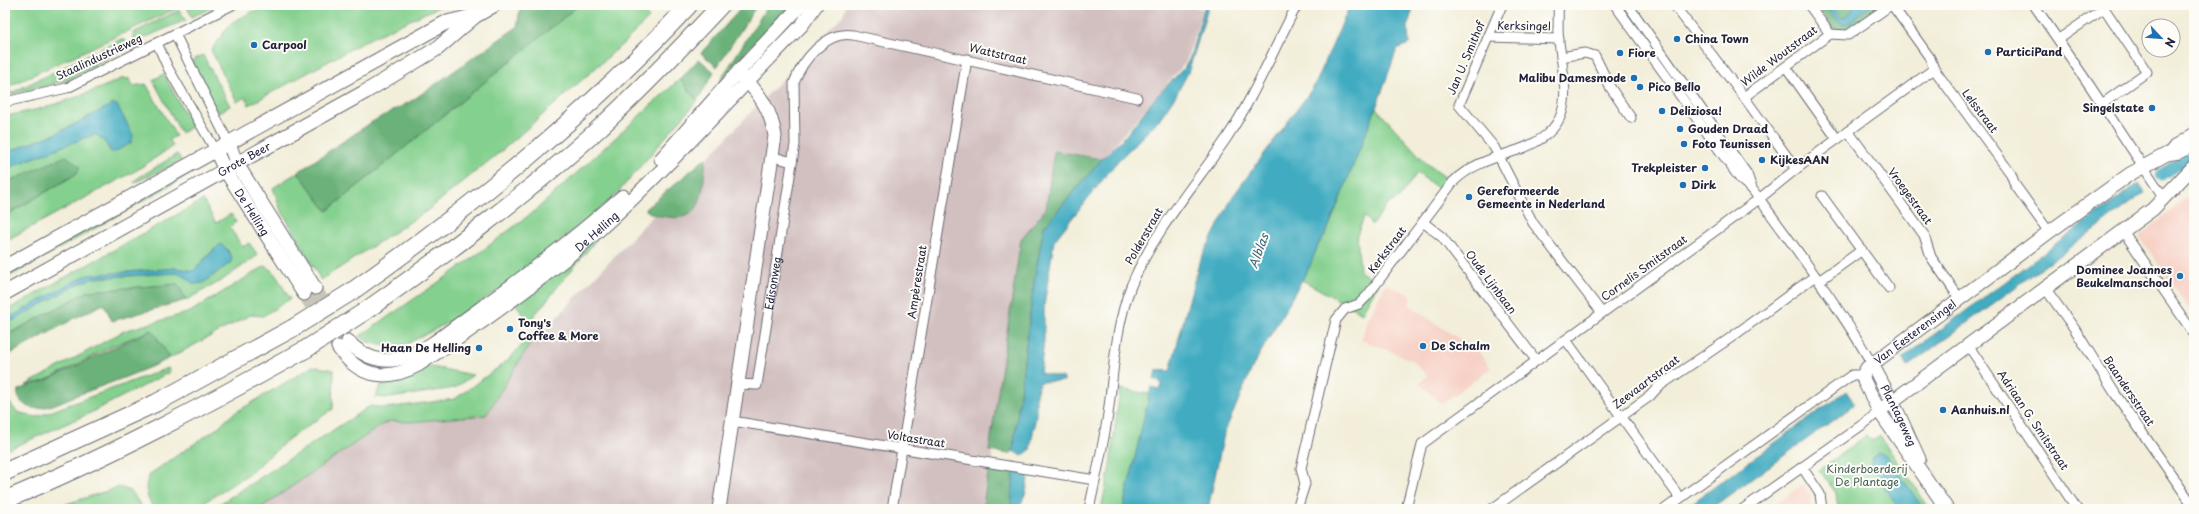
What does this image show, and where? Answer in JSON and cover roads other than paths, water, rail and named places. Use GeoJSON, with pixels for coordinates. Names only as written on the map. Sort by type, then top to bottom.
{"type":"FeatureCollection","features":[{"type":"Feature","properties":{"kind":"highway"},"geometry":{"type":"LineString","coordinates":[[5,472],[156,403],[293,328],[351,292],[453,218],[513,171],[618,78],[689,5]]}},
{"type":"Feature","properties":{"kind":"highway"},"geometry":{"type":"LineString","coordinates":[[5,500],[115,451],[257,377],[306,349],[364,312],[469,236],[593,134],[690,39],[721,5]]}},
{"type":"Feature","properties":{"kind":"main road","name":"Grote Beer"},"geometry":{"type":"LineString","coordinates":[[5,293],[428,55],[454,35],[475,16],[494,5]]}},
{"type":"Feature","properties":{"kind":"main road","name":"Grote Beer"},"geometry":{"type":"LineString","coordinates":[[5,267],[445,23],[475,16]]}},
{"type":"Feature","properties":{"kind":"street","name":"Staalindustrieweg"},"geometry":{"type":"LineString","coordinates":[[5,102],[67,88],[232,5]]}},
{"type":"Feature","properties":{"kind":"street","name":"De Helling"},"geometry":{"type":"LineString","coordinates":[[801,5],[738,72],[680,139],[637,184],[557,251],[432,342],[406,357],[378,360],[343,344],[353,365],[378,376],[390,376],[418,365],[501,309],[596,232],[688,145],[747,81],[802,25],[816,5]]}},
{"type":"Feature","properties":{"kind":"street","name":"Polderstraat"},"geometry":{"type":"LineString","coordinates":[[1089,509],[1108,414],[1114,352],[1120,321],[1131,288],[1151,246],[1174,207],[1226,139],[1248,104],[1269,57],[1296,5]]}},
{"type":"Feature","properties":{"kind":"street","name":"Jan U. Smithof"},"geometry":{"type":"LineString","coordinates":[[1499,156],[1459,105],[1489,37],[1499,7],[1502,5]]}},
{"type":"Feature","properties":{"kind":"street","name":"Kerkstraat"},"geometry":{"type":"LineString","coordinates":[[1297,509],[1305,484],[1301,468],[1336,320],[1345,309],[1359,304],[1367,296],[1453,182],[1462,173],[1481,162],[1537,143],[1548,134],[1557,122],[1566,97],[1559,39],[1558,5]]}},
{"type":"Feature","properties":{"kind":"street","name":"Plantageweg"},"geometry":{"type":"LineString","coordinates":[[1615,5],[1741,180],[1752,189],[1841,312],[1892,400],[1922,471],[1947,509]]}},
{"type":"Feature","properties":{"kind":"street","name":"Plantageweg"},"geometry":{"type":"LineString","coordinates":[[1628,5],[1748,174],[1752,189]]}},
{"type":"Feature","properties":{"kind":"street"},"geometry":{"type":"LineString","coordinates":[[1674,5],[1744,97],[1796,169]]}},
{"type":"Feature","properties":{"kind":"street"},"geometry":{"type":"LineString","coordinates":[[1809,5],[1830,34]]}},
{"type":"Feature","properties":{"kind":"street","name":"Wilde Woutstraat"},"geometry":{"type":"LineString","coordinates":[[1744,97],[1830,34],[1848,35],[1891,5]]}},
{"type":"Feature","properties":{"kind":"street","name":"Lelsstraat"},"geometry":{"type":"LineString","coordinates":[[1891,5],[1930,58],[1934,69],[1970,120],[1982,131],[2011,174],[2015,185],[2049,232]]}},
{"type":"Feature","properties":{"kind":"street"},"geometry":{"type":"LineString","coordinates":[[2034,5],[2059,39],[2164,198]]}},
{"type":"Feature","properties":{"kind":"street"},"geometry":{"type":"LineString","coordinates":[[2059,39],[2104,8],[2147,72],[2102,104]]}},
{"type":"Feature","properties":{"kind":"street","name":"De Helling"},"geometry":{"type":"LineString","coordinates":[[175,34],[229,144],[231,167]]}},
{"type":"Feature","properties":{"kind":"street","name":"Edisonweg"},"geometry":{"type":"LineString","coordinates":[[738,384],[757,385],[795,144],[793,93],[797,76],[808,60],[828,40],[840,34],[853,35]]}},
{"type":"Feature","properties":{"kind":"street","name":"Wattstraat"},"geometry":{"type":"LineString","coordinates":[[853,35],[967,59],[1137,98]]}},
{"type":"Feature","properties":{"kind":"street","name":"Kerksingel"},"geometry":{"type":"LineString","coordinates":[[1489,37],[1559,39]]}},
{"type":"Feature","properties":{"kind":"street","name":"De Helling"},"geometry":{"type":"LineString","coordinates":[[157,43],[168,68],[216,151],[231,167],[309,291]]}},
{"type":"Feature","properties":{"kind":"street"},"geometry":{"type":"LineString","coordinates":[[1561,57],[1585,53],[1595,56],[1610,87],[1631,118]]}},
{"type":"Feature","properties":{"kind":"street","name":"Ampèrestraat"},"geometry":{"type":"LineString","coordinates":[[892,509],[967,59]]}},
{"type":"Feature","properties":{"kind":"street"},"geometry":{"type":"LineString","coordinates":[[1786,67],[1837,139]]}},
{"type":"Feature","properties":{"kind":"street","name":"Cornelis Smitstraat"},"geometry":{"type":"LineString","coordinates":[[1406,509],[1422,444],[1759,199],[1796,169],[1934,69]]}},
{"type":"Feature","properties":{"kind":"street","name":"Edisonweg"},"geometry":{"type":"LineString","coordinates":[[719,509],[774,157],[775,136],[769,110],[758,92],[738,72]]}},
{"type":"Feature","properties":{"kind":"street","name":"Vroegestraat"},"geometry":{"type":"LineString","coordinates":[[1848,131],[1924,235],[1931,258],[1960,299]]}},
{"type":"Feature","properties":{"kind":"street","name":"Van Eesterensingel"},"geometry":{"type":"LineString","coordinates":[[2167,154],[2174,145],[2194,132]]}},
{"type":"Feature","properties":{"kind":"street","name":"Van Eesterensingel"},"geometry":{"type":"LineString","coordinates":[[1864,375],[1867,368],[1872,364],[2049,232],[2143,166],[2167,154],[2179,152],[2194,144]]}},
{"type":"Feature","properties":{"kind":"street"},"geometry":{"type":"LineString","coordinates":[[1499,156],[1533,223],[1602,313]]}},
{"type":"Feature","properties":{"kind":"street"},"geometry":{"type":"LineString","coordinates":[[774,157],[792,162]]}},
{"type":"Feature","properties":{"kind":"street"},"geometry":{"type":"LineString","coordinates":[[1743,509],[1869,420],[1892,400],[2123,231],[2164,198],[2194,166]]}},
{"type":"Feature","properties":{"kind":"street"},"geometry":{"type":"LineString","coordinates":[[1822,196],[1889,288]]}},
{"type":"Feature","properties":{"kind":"street","name":"Oude Lijnbaan"},"geometry":{"type":"LineString","coordinates":[[1424,222],[1442,237],[1536,360]]}},
{"type":"Feature","properties":{"kind":"street"},"geometry":{"type":"LineString","coordinates":[[2123,231],[2194,334]]}},
{"type":"Feature","properties":{"kind":"street"},"geometry":{"type":"LineString","coordinates":[[1817,278],[1862,250]]}},
{"type":"Feature","properties":{"kind":"street","name":"Zeevaartstraat"},"geometry":{"type":"LineString","coordinates":[[1492,509],[1650,396],[1658,387],[1817,278]]}},
{"type":"Feature","properties":{"kind":"street","name":"Baandersstraat"},"geometry":{"type":"LineString","coordinates":[[2045,288],[2074,328],[2116,395],[2194,507]]}},
{"type":"Feature","properties":{"kind":"street"},"geometry":{"type":"LineString","coordinates":[[1566,340],[1620,417],[1680,498]]}},
{"type":"Feature","properties":{"kind":"street","name":"Adriaan G. Smitstraat"},"geometry":{"type":"LineString","coordinates":[[1968,345],[2077,509]]}},
{"type":"Feature","properties":{"kind":"street"},"geometry":{"type":"LineString","coordinates":[[1665,509],[1852,375],[1864,375]]}},
{"type":"Feature","properties":{"kind":"street","name":"Plantageweg"},"geometry":{"type":"LineString","coordinates":[[1864,375],[1864,381],[1879,411],[1916,466],[1922,471]]}},
{"type":"Feature","properties":{"kind":"street","name":"Voltastraat"},"geometry":{"type":"LineString","coordinates":[[732,421],[1095,480]]}},
{"type":"Feature","properties":{"kind":"street"},"geometry":{"type":"LineString","coordinates":[[1802,468],[1820,494],[1822,509]]}},
{"type":"Feature","properties":{"kind":"water"},"geometry":{"type":"Polygon","coordinates":[[[1205,5],[1209,5],[1188,73],[1176,95],[1158,121],[1116,163],[1054,241],[1044,306],[1044,341],[1040,373],[1064,378],[1064,381],[1040,382],[1036,394],[1036,415],[1030,450],[1022,456],[1013,451],[1035,275],[1044,227],[1102,159],[1127,134],[1155,98],[1185,67],[1190,58],[1205,5]]]}},
{"type":"Feature","properties":{"kind":"water","name":"Alblas"},"geometry":{"type":"Polygon","coordinates":[[[1350,5],[1414,5],[1408,25],[1409,44],[1397,49],[1376,108],[1326,234],[1319,242],[1310,266],[1253,366],[1224,434],[1208,509],[1123,509],[1151,387],[1159,389],[1162,383],[1154,379],[1156,370],[1170,371],[1199,263],[1233,196],[1315,85],[1350,5]]]}},
{"type":"Feature","properties":{"kind":"water"},"geometry":{"type":"Polygon","coordinates":[[[1824,5],[1830,5],[1841,18],[1844,18],[1853,10],[1850,5],[1871,5],[1846,24],[1837,20],[1824,5]]]}},
{"type":"Feature","properties":{"kind":"water"},"geometry":{"type":"Polygon","coordinates":[[[113,104],[117,105],[133,135],[131,143],[113,153],[102,139],[95,134],[5,169],[5,153],[60,132],[113,104]]]}},
{"type":"Feature","properties":{"kind":"water"},"geometry":{"type":"Polygon","coordinates":[[[2139,183],[2145,192],[1907,367],[1902,358],[2139,183]]]}},
{"type":"Feature","properties":{"kind":"water"},"geometry":{"type":"Polygon","coordinates":[[[220,244],[226,248],[232,257],[231,262],[203,283],[194,284],[183,275],[176,273],[93,278],[76,285],[5,325],[5,320],[88,275],[176,268],[193,271],[220,244]]]}},
{"type":"Feature","properties":{"kind":"water"},"geometry":{"type":"Polygon","coordinates":[[[1846,391],[1854,403],[1853,406],[1710,509],[1684,509],[1846,391]]]}},
{"type":"Feature","properties":{"kind":"water"},"geometry":{"type":"Polygon","coordinates":[[[1879,453],[1886,455],[1921,505],[1920,509],[1896,509],[1896,504],[1870,465],[1872,458],[1879,453]]]}},
{"type":"Feature","properties":{"kind":"water"},"geometry":{"type":"Polygon","coordinates":[[[1014,471],[1029,473],[1026,492],[1019,509],[1011,509],[1014,471]]]}},
{"type":"Feature","properties":{"kind":"waterway"},"geometry":{"type":"LineString","coordinates":[[2161,175],[2194,154]]}},
{"type":"Feature","properties":{"kind":"tunnel"},"geometry":{"type":"LineString","coordinates":[[315,288],[344,335]]}},
{"type":"Feature","properties":{"kind":"tunnel"},"geometry":{"type":"LineString","coordinates":[[304,294],[338,347]]}},
{"type":"Feature","properties":{"kind":"place","name":"China Town"},"geometry":{"type":"Point","coordinates":[1677,39]}},
{"type":"Feature","properties":{"kind":"place","name":"Carpool"},"geometry":{"type":"Point","coordinates":[254,45]}},
{"type":"Feature","properties":{"kind":"place","name":"ParticiPand"},"geometry":{"type":"Point","coordinates":[1988,52]}},
{"type":"Feature","properties":{"kind":"place","name":"Fiore"},"geometry":{"type":"Point","coordinates":[1620,53]}},
{"type":"Feature","properties":{"kind":"place","name":"Malibu Damesmode"},"geometry":{"type":"Point","coordinates":[1634,78]}},
{"type":"Feature","properties":{"kind":"place","name":"Pico Bello"},"geometry":{"type":"Point","coordinates":[1640,87]}},
{"type":"Feature","properties":{"kind":"place","name":"Singelstate"},"geometry":{"type":"Point","coordinates":[2152,108]}},
{"type":"Feature","properties":{"kind":"place","name":"Deliziosa!"},"geometry":{"type":"Point","coordinates":[1662,111]}},
{"type":"Feature","properties":{"kind":"place","name":"Gouden Draad"},"geometry":{"type":"Point","coordinates":[1680,129]}},
{"type":"Feature","properties":{"kind":"place","name":"Foto Teunissen"},"geometry":{"type":"Point","coordinates":[1684,144]}},
{"type":"Feature","properties":{"kind":"place","name":"KijkesAAN"},"geometry":{"type":"Point","coordinates":[1762,160]}},
{"type":"Feature","properties":{"kind":"place","name":"Trekpleister"},"geometry":{"type":"Point","coordinates":[1705,168]}},
{"type":"Feature","properties":{"kind":"place","name":"Dirk"},"geometry":{"type":"Point","coordinates":[1683,185]}},
{"type":"Feature","properties":{"kind":"place","name":"Gereformeerde Gemeente in Nederland"},"geometry":{"type":"Point","coordinates":[1469,197]}},
{"type":"Feature","properties":{"kind":"place","name":"Dominee Joannes Beukelmanschool"},"geometry":{"type":"Point","coordinates":[2180,276]}},
{"type":"Feature","properties":{"kind":"place","name":"Tony's Coffee & More"},"geometry":{"type":"Point","coordinates":[510,329]}},
{"type":"Feature","properties":{"kind":"place","name":"De Schalm"},"geometry":{"type":"Point","coordinates":[1423,346]}},
{"type":"Feature","properties":{"kind":"place","name":"Haan De Helling"},"geometry":{"type":"Point","coordinates":[479,348]}},
{"type":"Feature","properties":{"kind":"place","name":"Aanhuis.nl"},"geometry":{"type":"Point","coordinates":[1943,410]}},
{"type":"Feature","properties":{"kind":"park label","name":"Kinderboerderij De Plantage"},"geometry":{"type":"Point","coordinates":[1867,475]}}]}
